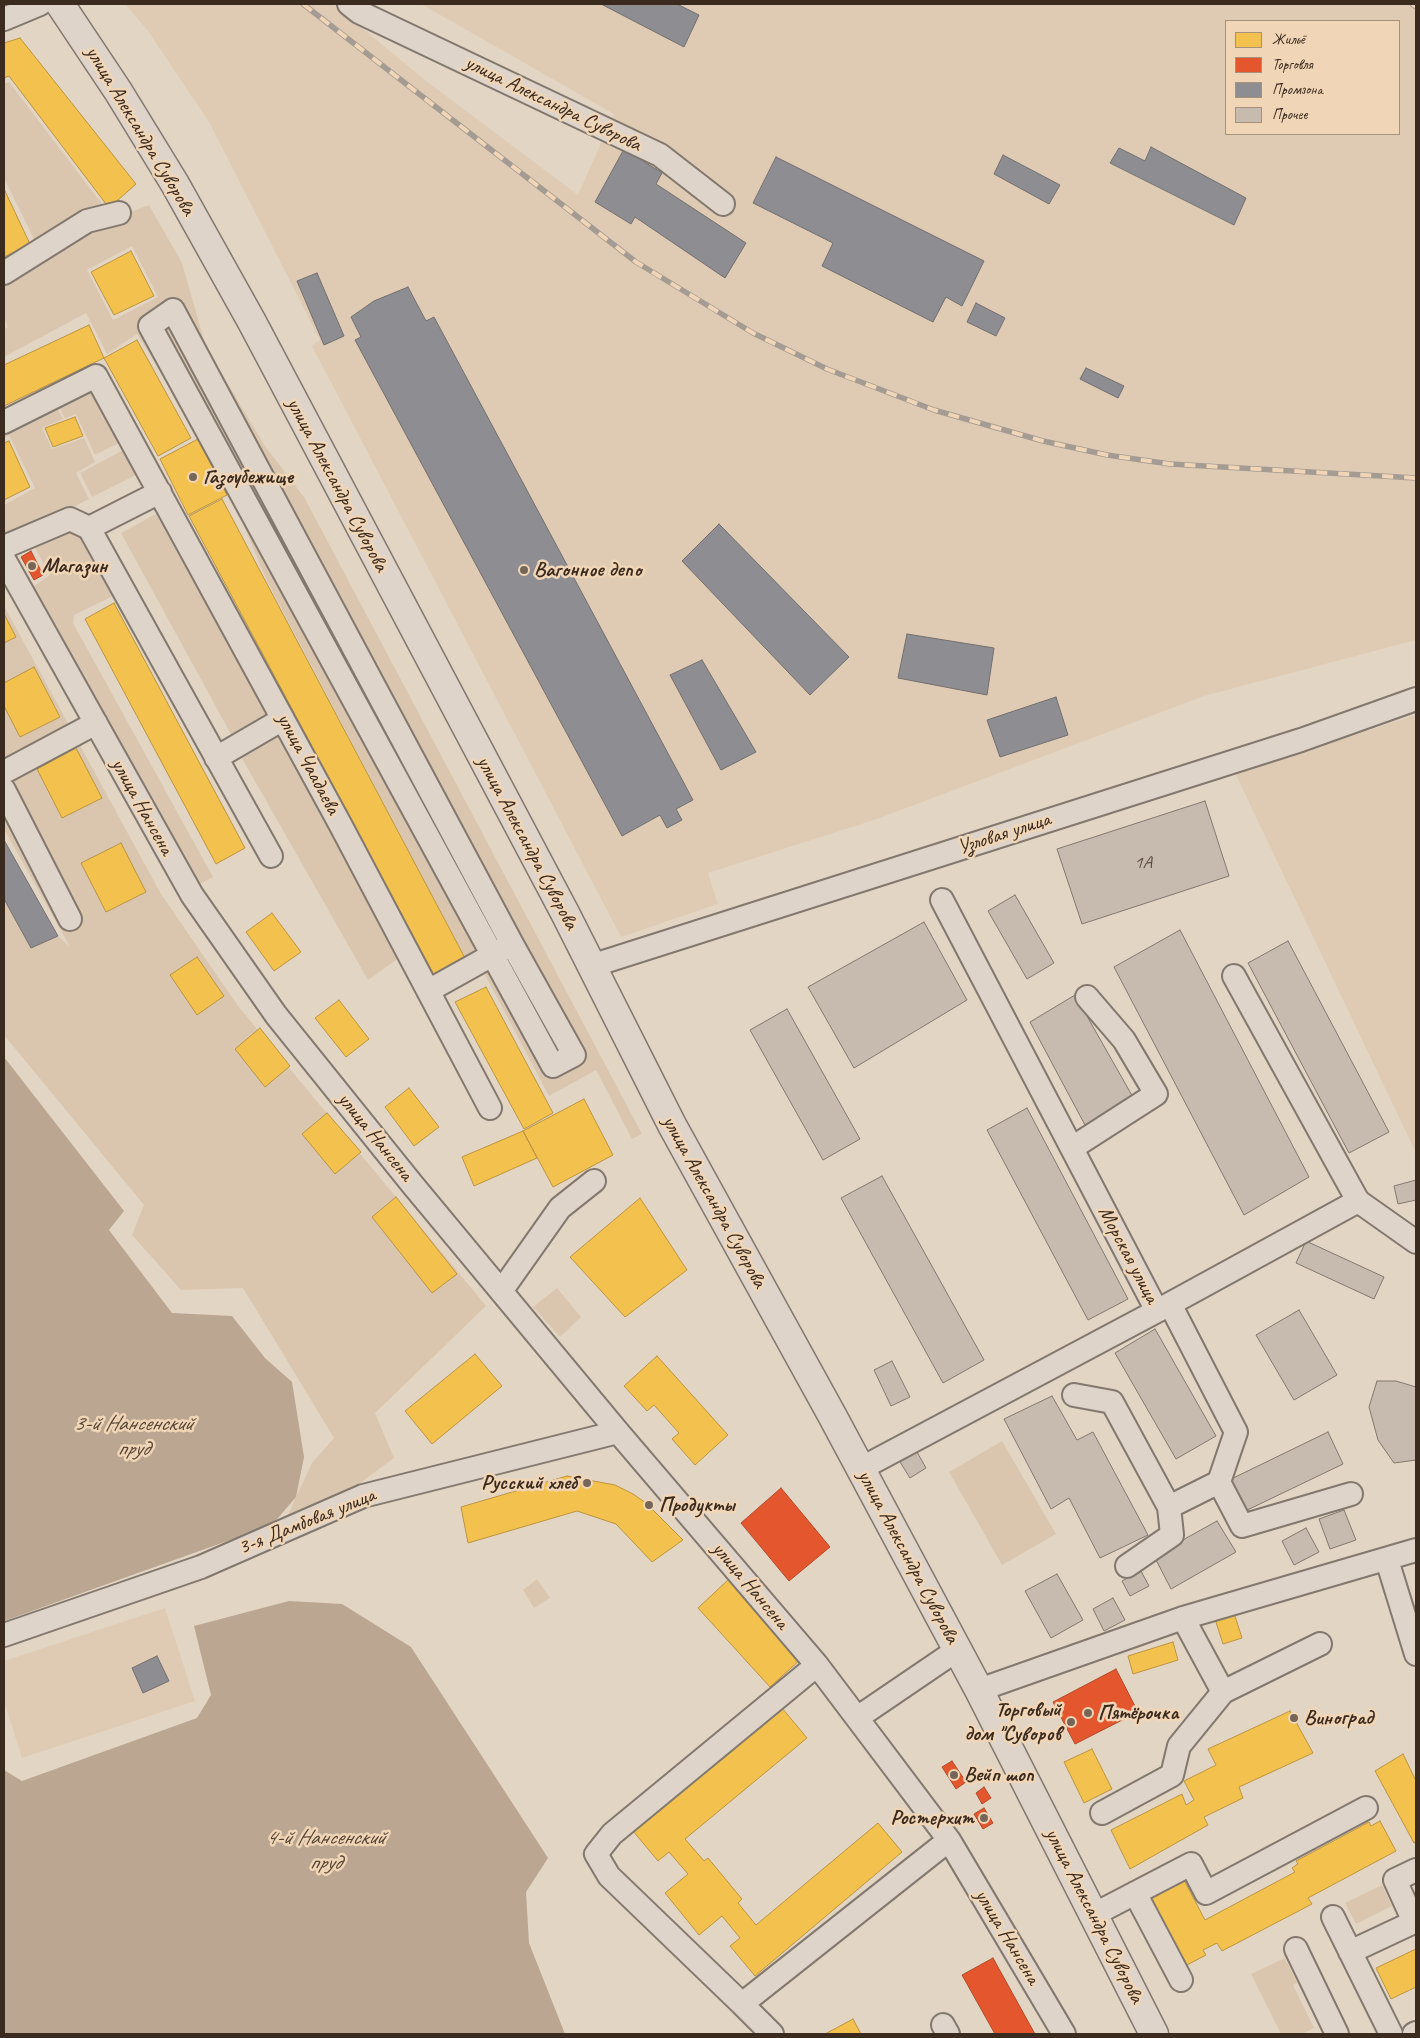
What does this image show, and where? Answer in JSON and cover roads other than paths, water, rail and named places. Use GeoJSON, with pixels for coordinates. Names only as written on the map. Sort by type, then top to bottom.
{"type":"FeatureCollection","features":[{"type":"Feature","properties":{"kind":"main road","name":"улица Александра Суворова"},"geometry":{"type":"LineString","coordinates":[[60,4],[118,91],[175,184],[252,322],[565,913],[672,1125],[979,1690],[1154,2034]]}},
{"type":"Feature","properties":{"kind":"street"},"geometry":{"type":"LineString","coordinates":[[4,19],[40,4]]}},
{"type":"Feature","properties":{"kind":"street","name":"улица Александра Суворова"},"geometry":{"type":"LineString","coordinates":[[349,4],[359,12],[660,155],[723,204]]}},
{"type":"Feature","properties":{"kind":"street"},"geometry":{"type":"LineString","coordinates":[[4,273],[87,221],[118,213]]}},
{"type":"Feature","properties":{"kind":"street"},"geometry":{"type":"LineString","coordinates":[[173,310],[512,944],[574,1055],[553,1066],[492,955],[150,326],[173,310]]}},
{"type":"Feature","properties":{"kind":"street","name":"улица Чаадаева"},"geometry":{"type":"LineString","coordinates":[[4,422],[96,376],[283,719],[490,1108]]}},
{"type":"Feature","properties":{"kind":"street"},"geometry":{"type":"LineString","coordinates":[[90,528],[160,492]]}},
{"type":"Feature","properties":{"kind":"street"},"geometry":{"type":"LineString","coordinates":[[4,547],[70,519],[90,528],[271,856]]}},
{"type":"Feature","properties":{"kind":"street","name":"улица Нансена"},"geometry":{"type":"LineString","coordinates":[[4,559],[192,895],[276,1016],[412,1184],[502,1290],[618,1432],[816,1665],[858,1718],[949,1840],[1064,2034]]}},
{"type":"Feature","properties":{"kind":"street","name":"Узловая улица"},"geometry":{"type":"LineString","coordinates":[[591,966],[1301,740],[1416,699]]}},
{"type":"Feature","properties":{"kind":"street"},"geometry":{"type":"LineString","coordinates":[[216,758],[283,719]]}},
{"type":"Feature","properties":{"kind":"street"},"geometry":{"type":"LineString","coordinates":[[4,772],[96,724]]}},
{"type":"Feature","properties":{"kind":"street"},"geometry":{"type":"LineString","coordinates":[[4,790],[70,920]]}},
{"type":"Feature","properties":{"kind":"street","name":"Морская улица"},"geometry":{"type":"LineString","coordinates":[[860,1469],[1164,1308],[1072,1148],[942,900]]}},
{"type":"Feature","properties":{"kind":"street"},"geometry":{"type":"LineString","coordinates":[[428,991],[512,944]]}},
{"type":"Feature","properties":{"kind":"street"},"geometry":{"type":"LineString","coordinates":[[1234,976],[1358,1201],[1416,1242]]}},
{"type":"Feature","properties":{"kind":"street"},"geometry":{"type":"LineString","coordinates":[[1072,1148],[1156,1094],[1124,1040],[1087,997]]}},
{"type":"Feature","properties":{"kind":"street"},"geometry":{"type":"LineString","coordinates":[[502,1290],[560,1208],[594,1181]]}},
{"type":"Feature","properties":{"kind":"street"},"geometry":{"type":"LineString","coordinates":[[1169,1506],[1219,1482],[1236,1432],[1164,1308],[1358,1201]]}},
{"type":"Feature","properties":{"kind":"street"},"geometry":{"type":"LineString","coordinates":[[1074,1395],[1112,1402],[1169,1506],[1172,1535],[1127,1566]]}},
{"type":"Feature","properties":{"kind":"street","name":"3-я Дамбовая улица"},"geometry":{"type":"LineString","coordinates":[[4,1635],[201,1567],[363,1496],[618,1432]]}},
{"type":"Feature","properties":{"kind":"street"},"geometry":{"type":"LineString","coordinates":[[1219,1482],[1242,1526],[1351,1494]]}},
{"type":"Feature","properties":{"kind":"street"},"geometry":{"type":"LineString","coordinates":[[979,1690],[1183,1618],[1416,1550]]}},
{"type":"Feature","properties":{"kind":"street"},"geometry":{"type":"LineString","coordinates":[[1387,1560],[1416,1654]]}},
{"type":"Feature","properties":{"kind":"street"},"geometry":{"type":"LineString","coordinates":[[1183,1618],[1223,1692]]}},
{"type":"Feature","properties":{"kind":"street"},"geometry":{"type":"LineString","coordinates":[[1102,1813],[1172,1775],[1179,1746],[1223,1692],[1320,1644]]}},
{"type":"Feature","properties":{"kind":"street"},"geometry":{"type":"LineString","coordinates":[[858,1718],[957,1650]]}},
{"type":"Feature","properties":{"kind":"street"},"geometry":{"type":"LineString","coordinates":[[772,2034],[609,1876],[596,1854],[612,1834],[816,1665]]}},
{"type":"Feature","properties":{"kind":"street"},"geometry":{"type":"LineString","coordinates":[[1093,1915],[1191,1864],[1206,1893],[1366,1808]]}},
{"type":"Feature","properties":{"kind":"street"},"geometry":{"type":"LineString","coordinates":[[742,2004],[949,1840]]}},
{"type":"Feature","properties":{"kind":"street"},"geometry":{"type":"LineString","coordinates":[[1350,1952],[1414,1922],[1395,1880],[1416,1870]]}},
{"type":"Feature","properties":{"kind":"street"},"geometry":{"type":"LineString","coordinates":[[1135,1893],[1180,1980]]}},
{"type":"Feature","properties":{"kind":"street"},"geometry":{"type":"LineString","coordinates":[[1333,1917],[1390,2034]]}},
{"type":"Feature","properties":{"kind":"street"},"geometry":{"type":"LineString","coordinates":[[1296,1949],[1337,2034]]}},
{"type":"Feature","properties":{"kind":"water","name":"3-й Нансенский пруд"},"geometry":{"type":"Polygon","coordinates":[[[4,1057],[124,1211],[109,1230],[172,1313],[232,1316],[265,1358],[292,1382],[304,1457],[296,1497],[272,1525],[4,1621],[4,1057]]]}},
{"type":"Feature","properties":{"kind":"water","name":"4-й Нансенский пруд"},"geometry":{"type":"Polygon","coordinates":[[[289,1601],[342,1604],[411,1647],[548,1858],[526,1892],[529,1943],[565,2034],[4,2034],[4,1770],[22,1781],[197,1718],[211,1695],[194,1626],[289,1601]]]}},
{"type":"Feature","properties":{"kind":"railway"},"geometry":{"type":"LineString","coordinates":[[303,4],[636,262],[753,333],[827,369],[934,410],[1043,441],[1107,455],[1170,464],[1416,478]]}},
{"type":"Feature","properties":{"kind":"railway"},"geometry":{"type":"LineString","coordinates":[[1412,4],[1416,7]]}},
{"type":"Feature","properties":{"kind":"place","name":"Газоубежище"},"geometry":{"type":"Point","coordinates":[193,477]}},
{"type":"Feature","properties":{"kind":"place","name":"Магазин"},"geometry":{"type":"Point","coordinates":[32,566]}},
{"type":"Feature","properties":{"kind":"place","name":"Вагонное депо"},"geometry":{"type":"Point","coordinates":[524,570]}},
{"type":"Feature","properties":{"kind":"place","name":"Русский хлеб"},"geometry":{"type":"Point","coordinates":[587,1483]}},
{"type":"Feature","properties":{"kind":"place","name":"Продукты"},"geometry":{"type":"Point","coordinates":[649,1505]}},
{"type":"Feature","properties":{"kind":"place","name":"Пятёрочка"},"geometry":{"type":"Point","coordinates":[1088,1713]}},
{"type":"Feature","properties":{"kind":"place","name":"Виноград"},"geometry":{"type":"Point","coordinates":[1294,1718]}},
{"type":"Feature","properties":{"kind":"place","name":"Торговый дом \"Суворов"},"geometry":{"type":"Point","coordinates":[1071,1722]}},
{"type":"Feature","properties":{"kind":"place","name":"Вейп шоп"},"geometry":{"type":"Point","coordinates":[954,1775]}},
{"type":"Feature","properties":{"kind":"place","name":"Ростерхит"},"geometry":{"type":"Point","coordinates":[984,1818]}}]}
